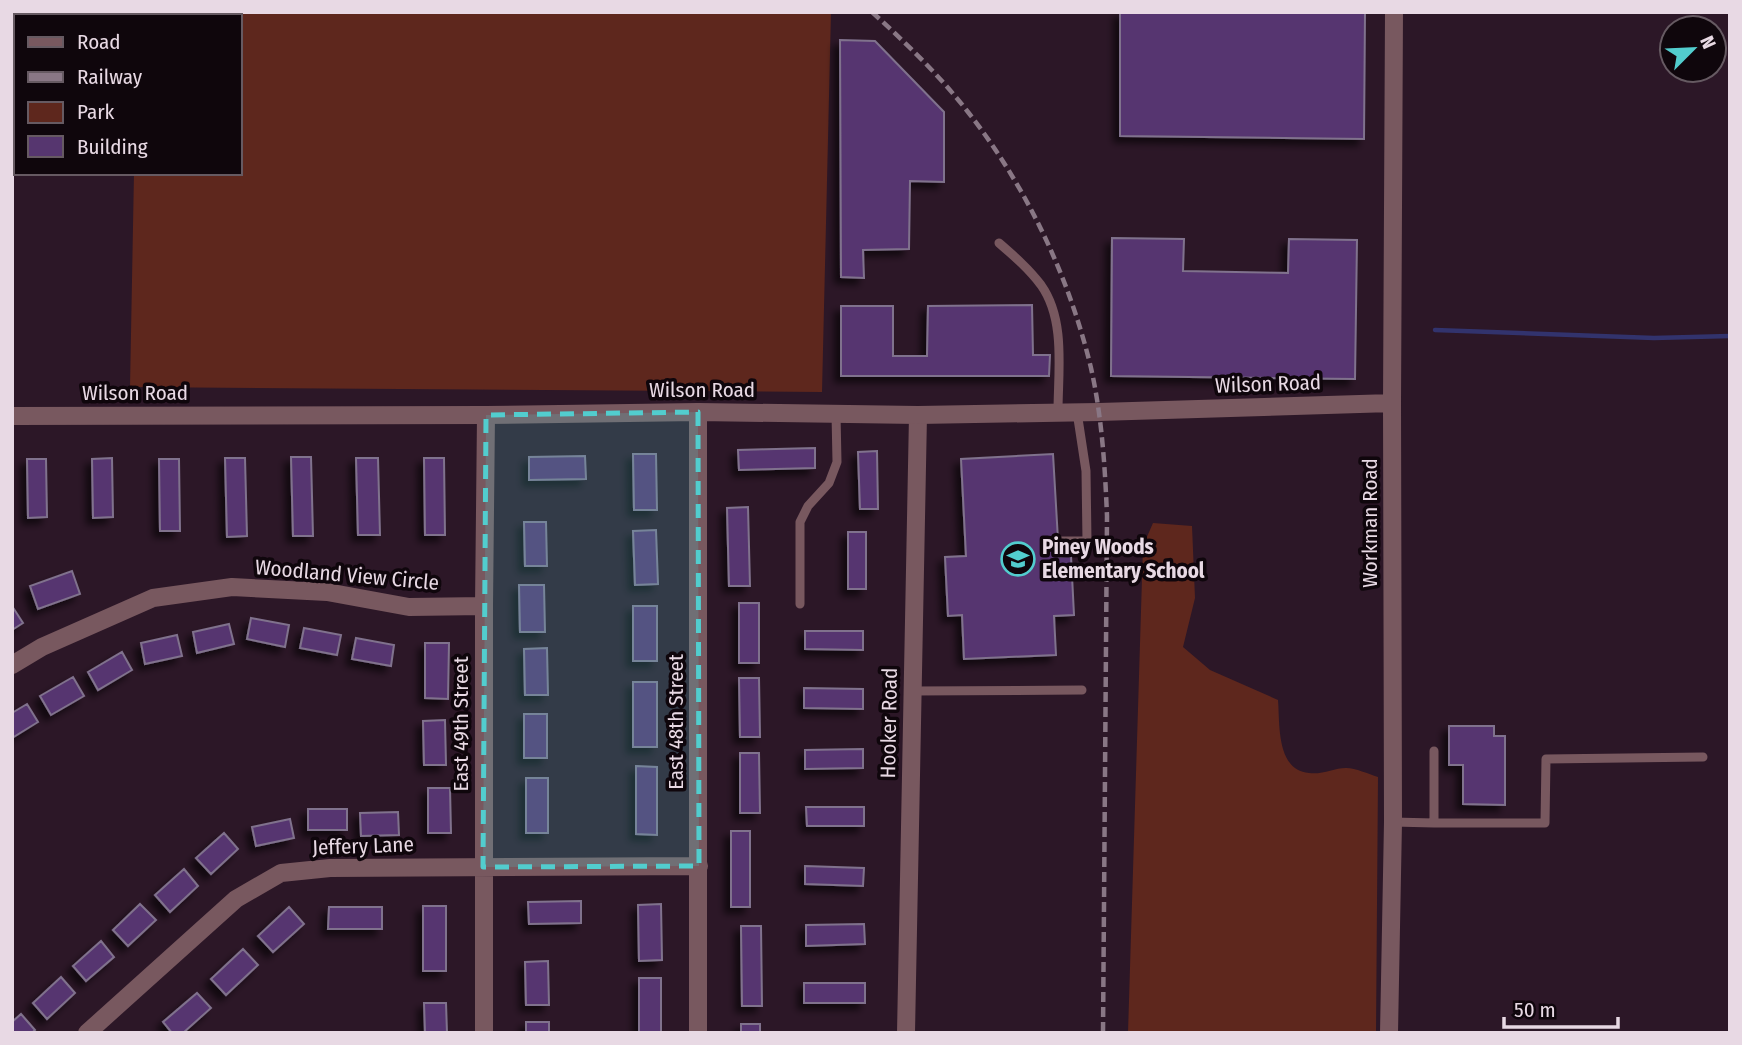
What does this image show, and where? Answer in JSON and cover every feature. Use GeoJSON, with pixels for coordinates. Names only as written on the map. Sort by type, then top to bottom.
{"type":"FeatureCollection","features":[{"type":"Feature","properties":{"kind":"street","name":"Workman Road"},"geometry":{"type":"LineString","coordinates":[[1389,1033],[1393,822],[1394,12]]}},
{"type":"Feature","properties":{"kind":"street","name":"Wilson Road"},"geometry":{"type":"LineString","coordinates":[[12,416],[698,412],[918,415],[1392,402]]}},
{"type":"Feature","properties":{"kind":"street","name":"East 48th Street"},"geometry":{"type":"LineString","coordinates":[[698,412],[698,1033]]}},
{"type":"Feature","properties":{"kind":"street","name":"East 49th Street"},"geometry":{"type":"LineString","coordinates":[[484,1033],[486,415]]}},
{"type":"Feature","properties":{"kind":"street","name":"Hooker Road"},"geometry":{"type":"LineString","coordinates":[[906,1033],[918,415]]}},
{"type":"Feature","properties":{"kind":"street","name":"Woodland View Circle"},"geometry":{"type":"LineString","coordinates":[[12,665],[42,648],[153,598],[232,587],[327,592],[409,607],[484,607]]}},
{"type":"Feature","properties":{"kind":"street","name":"Jeffery Lane"},"geometry":{"type":"LineString","coordinates":[[88,1033],[236,899],[281,873],[330,868],[699,866]]}},
{"type":"Feature","properties":{"kind":"lane"},"geometry":{"type":"LineString","coordinates":[[999,243],[1034,277],[1043,288],[1051,306],[1059,332],[1058,412]]}},
{"type":"Feature","properties":{"kind":"lane"},"geometry":{"type":"LineString","coordinates":[[1061,541],[1087,541],[1086,471],[1077,412]]}},
{"type":"Feature","properties":{"kind":"lane"},"geometry":{"type":"LineString","coordinates":[[800,604],[800,523],[808,506],[829,483],[836,462],[836,414]]}},
{"type":"Feature","properties":{"kind":"lane"},"geometry":{"type":"LineString","coordinates":[[913,691],[1082,690]]}},
{"type":"Feature","properties":{"kind":"lane"},"geometry":{"type":"LineString","coordinates":[[1434,751],[1434,823]]}},
{"type":"Feature","properties":{"kind":"lane"},"geometry":{"type":"LineString","coordinates":[[1393,822],[1545,823],[1546,759],[1703,757]]}},
{"type":"Feature","properties":{"kind":"highlighted area"},"geometry":{"type":"Polygon","coordinates":[[[698,412],[699,866],[483,867],[486,415],[698,412]]]}},
{"type":"Feature","properties":{"kind":"green space"},"geometry":{"type":"Polygon","coordinates":[[[831,12],[822,392],[130,387],[134,175],[242,175],[242,14],[226,14],[831,12]]]}},
{"type":"Feature","properties":{"kind":"green space"},"geometry":{"type":"Polygon","coordinates":[[[1153,523],[1192,526],[1195,598],[1183,647],[1210,670],[1278,700],[1280,733],[1285,755],[1298,770],[1314,773],[1350,768],[1378,777],[1376,1033],[1128,1033],[1143,546],[1153,523]]]}},
{"type":"Feature","properties":{"kind":"building"},"geometry":{"type":"Polygon","coordinates":[[[1120,12],[1365,12],[1364,139],[1120,136],[1120,12]]]}},
{"type":"Feature","properties":{"kind":"building"},"geometry":{"type":"Polygon","coordinates":[[[840,40],[875,41],[944,112],[944,182],[910,181],[909,249],[863,250],[864,278],[841,277],[840,40]]]}},
{"type":"Feature","properties":{"kind":"building"},"geometry":{"type":"Polygon","coordinates":[[[1112,238],[1184,239],[1183,271],[1288,273],[1289,239],[1357,240],[1355,379],[1111,376],[1112,238]]]}},
{"type":"Feature","properties":{"kind":"building"},"geometry":{"type":"Polygon","coordinates":[[[1032,305],[1033,355],[1050,355],[1049,376],[841,376],[841,306],[893,306],[893,356],[927,356],[928,306],[1032,305]]]}},
{"type":"Feature","properties":{"kind":"building"},"geometry":{"type":"Polygon","coordinates":[[[815,448],[815,468],[739,470],[738,450],[815,448]]]}},
{"type":"Feature","properties":{"kind":"building"},"geometry":{"type":"Polygon","coordinates":[[[877,451],[878,509],[860,509],[858,452],[877,451]]]}},
{"type":"Feature","properties":{"kind":"building"},"geometry":{"type":"Polygon","coordinates":[[[633,454],[656,454],[657,510],[634,510],[633,454]]]}},
{"type":"Feature","properties":{"kind":"building"},"geometry":{"type":"Polygon","coordinates":[[[1053,454],[1059,557],[1071,556],[1074,615],[1054,616],[1056,655],[964,659],[962,615],[948,616],[945,557],[966,556],[961,459],[1053,454]]]}},
{"type":"Feature","properties":{"kind":"building"},"geometry":{"type":"Polygon","coordinates":[[[585,456],[586,479],[529,480],[529,457],[585,456]]]}},
{"type":"Feature","properties":{"kind":"building"},"geometry":{"type":"Polygon","coordinates":[[[291,457],[311,457],[313,536],[293,536],[291,457]]]}},
{"type":"Feature","properties":{"kind":"building"},"geometry":{"type":"Polygon","coordinates":[[[112,458],[113,517],[93,518],[92,459],[112,458]]]}},
{"type":"Feature","properties":{"kind":"building"},"geometry":{"type":"Polygon","coordinates":[[[225,458],[245,458],[247,536],[227,537],[225,458]]]}},
{"type":"Feature","properties":{"kind":"building"},"geometry":{"type":"Polygon","coordinates":[[[356,458],[378,458],[380,535],[358,535],[356,458]]]}},
{"type":"Feature","properties":{"kind":"building"},"geometry":{"type":"Polygon","coordinates":[[[424,458],[444,458],[445,535],[425,535],[424,458]]]}},
{"type":"Feature","properties":{"kind":"building"},"geometry":{"type":"Polygon","coordinates":[[[27,459],[46,459],[47,517],[28,518],[27,459]]]}},
{"type":"Feature","properties":{"kind":"building"},"geometry":{"type":"Polygon","coordinates":[[[159,459],[179,459],[180,531],[160,531],[159,459]]]}},
{"type":"Feature","properties":{"kind":"building"},"geometry":{"type":"Polygon","coordinates":[[[748,507],[750,586],[729,586],[727,508],[748,507]]]}},
{"type":"Feature","properties":{"kind":"building"},"geometry":{"type":"Polygon","coordinates":[[[524,522],[546,522],[547,566],[525,566],[524,522]]]}},
{"type":"Feature","properties":{"kind":"building"},"geometry":{"type":"Polygon","coordinates":[[[656,530],[658,584],[635,585],[633,531],[656,530]]]}},
{"type":"Feature","properties":{"kind":"building"},"geometry":{"type":"Polygon","coordinates":[[[848,532],[866,532],[866,589],[848,589],[848,532]]]}},
{"type":"Feature","properties":{"kind":"building"},"geometry":{"type":"Polygon","coordinates":[[[72,571],[80,594],[38,609],[30,586],[72,571]]]}},
{"type":"Feature","properties":{"kind":"building"},"geometry":{"type":"Polygon","coordinates":[[[519,585],[544,585],[545,632],[520,632],[519,585]]]}},
{"type":"Feature","properties":{"kind":"building"},"geometry":{"type":"Polygon","coordinates":[[[739,603],[759,603],[759,663],[739,663],[739,603]]]}},
{"type":"Feature","properties":{"kind":"building"},"geometry":{"type":"Polygon","coordinates":[[[12,606],[23,623],[12,630],[12,606]]]}},
{"type":"Feature","properties":{"kind":"building"},"geometry":{"type":"Polygon","coordinates":[[[633,606],[657,606],[657,661],[633,661],[633,606]]]}},
{"type":"Feature","properties":{"kind":"building"},"geometry":{"type":"Polygon","coordinates":[[[251,618],[289,625],[285,647],[247,639],[251,618]]]}},
{"type":"Feature","properties":{"kind":"building"},"geometry":{"type":"Polygon","coordinates":[[[229,624],[234,644],[197,653],[193,632],[229,624]]]}},
{"type":"Feature","properties":{"kind":"building"},"geometry":{"type":"Polygon","coordinates":[[[304,628],[341,635],[337,655],[300,648],[304,628]]]}},
{"type":"Feature","properties":{"kind":"building"},"geometry":{"type":"Polygon","coordinates":[[[805,631],[863,631],[863,650],[805,649],[805,631]]]}},
{"type":"Feature","properties":{"kind":"building"},"geometry":{"type":"Polygon","coordinates":[[[177,635],[182,656],[145,664],[141,643],[177,635]]]}},
{"type":"Feature","properties":{"kind":"building"},"geometry":{"type":"Polygon","coordinates":[[[356,638],[394,645],[391,666],[352,659],[356,638]]]}},
{"type":"Feature","properties":{"kind":"building"},"geometry":{"type":"Polygon","coordinates":[[[425,643],[449,643],[448,699],[425,698],[425,643]]]}},
{"type":"Feature","properties":{"kind":"building"},"geometry":{"type":"Polygon","coordinates":[[[547,648],[548,695],[525,695],[524,649],[547,648]]]}},
{"type":"Feature","properties":{"kind":"building"},"geometry":{"type":"Polygon","coordinates":[[[122,652],[132,670],[98,690],[88,672],[122,652]]]}},
{"type":"Feature","properties":{"kind":"building"},"geometry":{"type":"Polygon","coordinates":[[[73,677],[84,696],[51,715],[40,696],[73,677]]]}},
{"type":"Feature","properties":{"kind":"building"},"geometry":{"type":"Polygon","coordinates":[[[739,678],[759,678],[760,737],[740,737],[739,678]]]}},
{"type":"Feature","properties":{"kind":"building"},"geometry":{"type":"Polygon","coordinates":[[[633,682],[657,682],[657,747],[633,747],[633,682]]]}},
{"type":"Feature","properties":{"kind":"building"},"geometry":{"type":"Polygon","coordinates":[[[804,688],[863,689],[863,709],[804,708],[804,688]]]}},
{"type":"Feature","properties":{"kind":"building"},"geometry":{"type":"Polygon","coordinates":[[[27,704],[38,722],[12,738],[12,713],[27,704]]]}},
{"type":"Feature","properties":{"kind":"building"},"geometry":{"type":"Polygon","coordinates":[[[524,714],[547,714],[547,758],[524,758],[524,714]]]}},
{"type":"Feature","properties":{"kind":"building"},"geometry":{"type":"Polygon","coordinates":[[[445,720],[446,765],[424,765],[423,721],[445,720]]]}},
{"type":"Feature","properties":{"kind":"building"},"geometry":{"type":"Polygon","coordinates":[[[1449,726],[1494,726],[1494,736],[1505,736],[1505,805],[1463,804],[1463,765],[1449,765],[1449,726]]]}},
{"type":"Feature","properties":{"kind":"building"},"geometry":{"type":"Polygon","coordinates":[[[863,749],[863,768],[805,769],[805,750],[863,749]]]}},
{"type":"Feature","properties":{"kind":"building"},"geometry":{"type":"Polygon","coordinates":[[[740,753],[759,753],[760,813],[740,813],[740,753]]]}},
{"type":"Feature","properties":{"kind":"building"},"geometry":{"type":"Polygon","coordinates":[[[636,766],[657,767],[657,835],[636,834],[636,766]]]}},
{"type":"Feature","properties":{"kind":"building"},"geometry":{"type":"Polygon","coordinates":[[[526,778],[548,778],[548,833],[526,833],[526,778]]]}},
{"type":"Feature","properties":{"kind":"building"},"geometry":{"type":"Polygon","coordinates":[[[428,788],[450,788],[451,833],[428,833],[428,788]]]}},
{"type":"Feature","properties":{"kind":"building"},"geometry":{"type":"Polygon","coordinates":[[[806,807],[864,807],[864,826],[807,826],[806,807]]]}},
{"type":"Feature","properties":{"kind":"building"},"geometry":{"type":"Polygon","coordinates":[[[308,809],[347,809],[347,830],[308,830],[308,809]]]}},
{"type":"Feature","properties":{"kind":"building"},"geometry":{"type":"Polygon","coordinates":[[[398,812],[399,835],[361,836],[360,813],[398,812]]]}},
{"type":"Feature","properties":{"kind":"building"},"geometry":{"type":"Polygon","coordinates":[[[290,819],[294,838],[256,846],[252,827],[290,819]]]}},
{"type":"Feature","properties":{"kind":"building"},"geometry":{"type":"Polygon","coordinates":[[[731,831],[750,831],[750,907],[731,907],[731,831]]]}},
{"type":"Feature","properties":{"kind":"building"},"geometry":{"type":"Polygon","coordinates":[[[224,833],[238,849],[211,874],[196,858],[224,833]]]}},
{"type":"Feature","properties":{"kind":"building"},"geometry":{"type":"Polygon","coordinates":[[[805,866],[864,868],[863,886],[805,884],[805,866]]]}},
{"type":"Feature","properties":{"kind":"building"},"geometry":{"type":"Polygon","coordinates":[[[184,869],[198,886],[170,912],[155,895],[184,869]]]}},
{"type":"Feature","properties":{"kind":"building"},"geometry":{"type":"Polygon","coordinates":[[[581,901],[581,923],[529,924],[528,902],[581,901]]]}},
{"type":"Feature","properties":{"kind":"building"},"geometry":{"type":"Polygon","coordinates":[[[140,904],[156,920],[128,946],[113,930],[140,904]]]}},
{"type":"Feature","properties":{"kind":"building"},"geometry":{"type":"Polygon","coordinates":[[[661,904],[662,960],[639,961],[638,905],[661,904]]]}},
{"type":"Feature","properties":{"kind":"building"},"geometry":{"type":"Polygon","coordinates":[[[423,906],[446,906],[446,971],[423,971],[423,906]]]}},
{"type":"Feature","properties":{"kind":"building"},"geometry":{"type":"Polygon","coordinates":[[[289,907],[304,924],[273,952],[258,936],[289,907]]]}},
{"type":"Feature","properties":{"kind":"building"},"geometry":{"type":"Polygon","coordinates":[[[329,907],[382,907],[382,929],[328,929],[329,907]]]}},
{"type":"Feature","properties":{"kind":"building"},"geometry":{"type":"Polygon","coordinates":[[[864,924],[865,944],[806,946],[806,925],[864,924]]]}},
{"type":"Feature","properties":{"kind":"building"},"geometry":{"type":"Polygon","coordinates":[[[741,926],[761,926],[762,1006],[742,1006],[741,926]]]}},
{"type":"Feature","properties":{"kind":"building"},"geometry":{"type":"Polygon","coordinates":[[[101,941],[114,957],[86,981],[73,966],[101,941]]]}},
{"type":"Feature","properties":{"kind":"building"},"geometry":{"type":"Polygon","coordinates":[[[243,949],[258,965],[226,995],[211,979],[243,949]]]}},
{"type":"Feature","properties":{"kind":"building"},"geometry":{"type":"Polygon","coordinates":[[[548,961],[549,1005],[526,1005],[525,962],[548,961]]]}},
{"type":"Feature","properties":{"kind":"building"},"geometry":{"type":"Polygon","coordinates":[[[61,977],[75,993],[47,1019],[33,1003],[61,977]]]}},
{"type":"Feature","properties":{"kind":"building"},"geometry":{"type":"Polygon","coordinates":[[[639,978],[661,978],[661,1033],[639,1033],[639,978]]]}},
{"type":"Feature","properties":{"kind":"building"},"geometry":{"type":"Polygon","coordinates":[[[804,983],[865,983],[865,1003],[804,1003],[804,983]]]}},
{"type":"Feature","properties":{"kind":"building"},"geometry":{"type":"Polygon","coordinates":[[[197,993],[211,1008],[183,1033],[172,1033],[163,1022],[197,993]]]}},
{"type":"Feature","properties":{"kind":"building"},"geometry":{"type":"Polygon","coordinates":[[[424,1003],[446,1003],[447,1033],[425,1033],[424,1003]]]}},
{"type":"Feature","properties":{"kind":"building"},"geometry":{"type":"Polygon","coordinates":[[[21,1014],[35,1030],[32,1033],[12,1033],[12,1022],[21,1014]]]}},
{"type":"Feature","properties":{"kind":"building"},"geometry":{"type":"Polygon","coordinates":[[[526,1022],[549,1022],[549,1033],[526,1033],[526,1022]]]}},
{"type":"Feature","properties":{"kind":"building"},"geometry":{"type":"Polygon","coordinates":[[[741,1024],[760,1024],[760,1033],[741,1033],[741,1024]]]}},
{"type":"Feature","properties":{"kind":"waterway"},"geometry":{"type":"LineString","coordinates":[[1435,330],[1654,338],[1730,336]]}},
{"type":"Feature","properties":{"kind":"railway"},"geometry":{"type":"LineString","coordinates":[[872,12],[946,86],[1009,170],[1058,266],[1091,368],[1100,423],[1107,516],[1103,1033]]}},
{"type":"Feature","properties":{"kind":"place","name":"Piney Woods Elementary School"},"geometry":{"type":"Point","coordinates":[1018,559]}}]}
